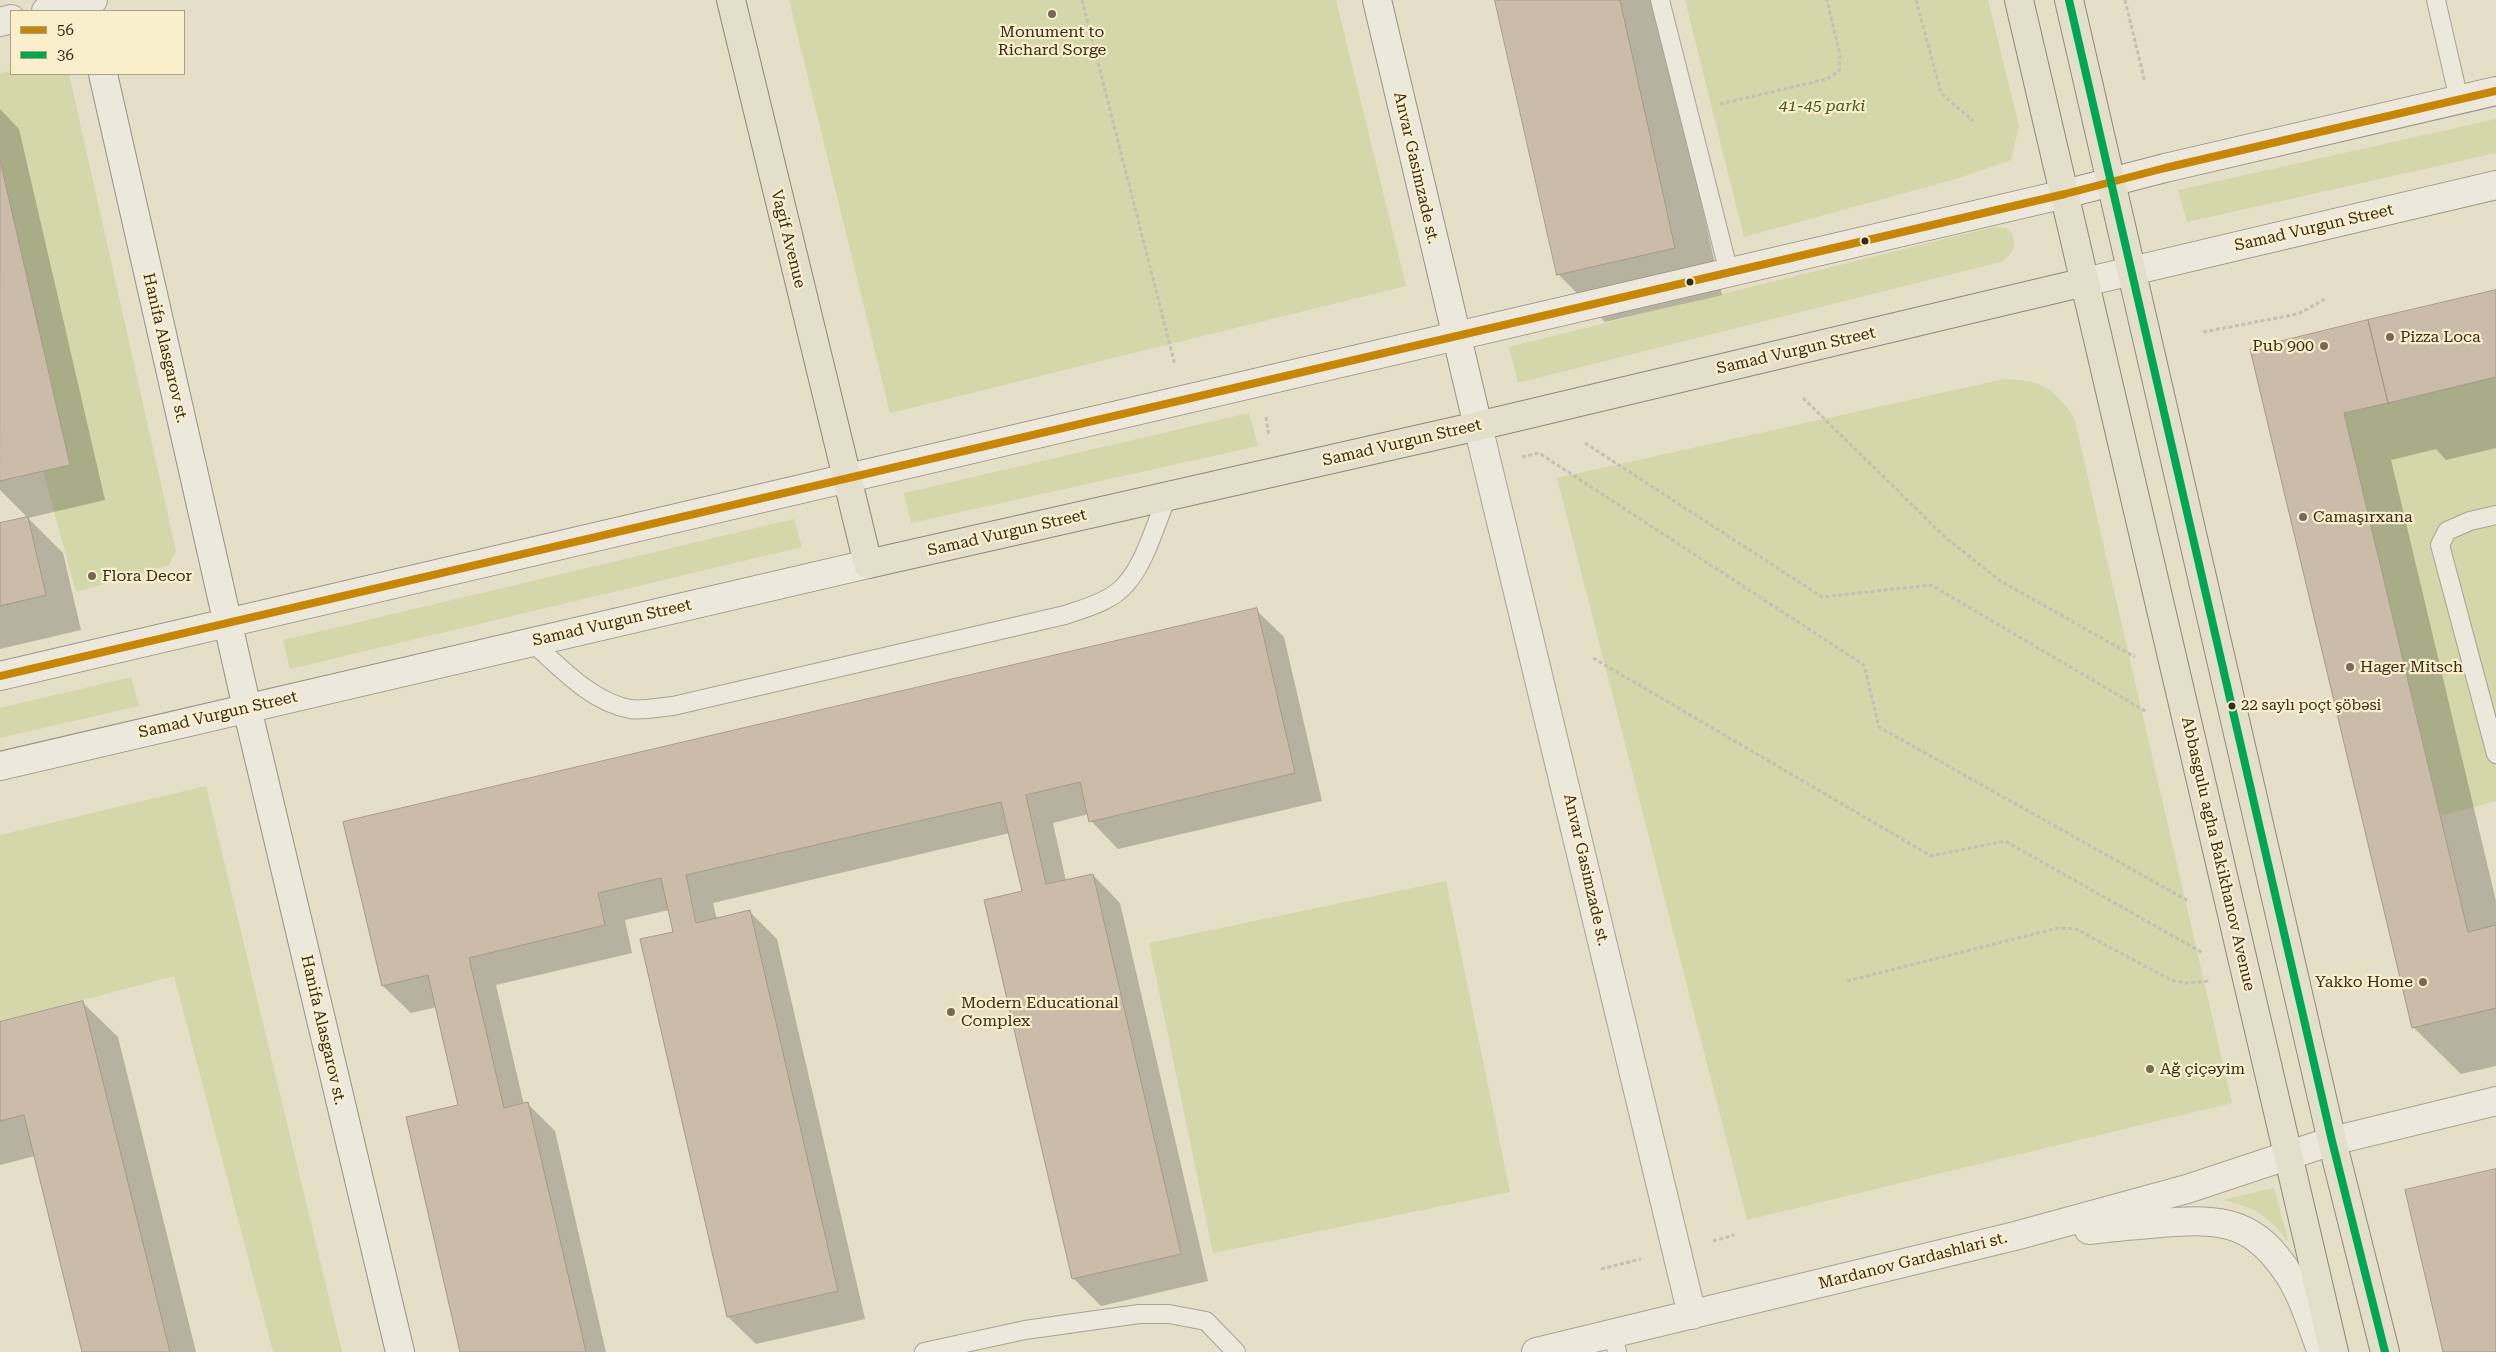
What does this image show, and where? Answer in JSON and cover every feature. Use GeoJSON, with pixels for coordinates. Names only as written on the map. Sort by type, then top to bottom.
{"type":"FeatureCollection","features":[{"type":"Feature","properties":{"kind":"main road","name":"Vagif Avenue"},"geometry":{"type":"LineString","coordinates":[[730,0],[868,564]]}},
{"type":"Feature","properties":{"kind":"main road","name":"Anvar Gasimzade st."},"geometry":{"type":"LineString","coordinates":[[1376,0],[1692,1315]]}},
{"type":"Feature","properties":{"kind":"main road","name":"Abbasgulu agha Bakikhanov Avenue"},"geometry":{"type":"LineString","coordinates":[[2019,0],[2334,1352]]}},
{"type":"Feature","properties":{"kind":"main road"},"geometry":{"type":"LineString","coordinates":[[2069,0],[2332,1141],[2385,1352]]}},
{"type":"Feature","properties":{"kind":"main road"},"geometry":{"type":"LineString","coordinates":[[51,10],[89,3]]}},
{"type":"Feature","properties":{"kind":"main road","name":"Hanifa Alasgarov st."},"geometry":{"type":"LineString","coordinates":[[103,75],[247,708],[400,1352]]}},
{"type":"Feature","properties":{"kind":"main road"},"geometry":{"type":"LineString","coordinates":[[0,676],[1994,211],[2496,91]]}},
{"type":"Feature","properties":{"kind":"main road","name":"Samad Vurgun Street"},"geometry":{"type":"LineString","coordinates":[[0,766],[531,641],[1478,426],[2496,185]]}},
{"type":"Feature","properties":{"kind":"main road"},"geometry":{"type":"LineString","coordinates":[[2332,1141],[2496,1101]]}},
{"type":"Feature","properties":{"kind":"main road","name":"Mardanov Gardashlari st."},"geometry":{"type":"LineString","coordinates":[[1536,1352],[1615,1343],[1692,1315],[2015,1236],[2169,1195],[2332,1141]]}},
{"type":"Feature","properties":{"kind":"main road"},"geometry":{"type":"LineString","coordinates":[[2015,1236],[2198,1220],[2218,1221],[2239,1228],[2256,1238],[2274,1254],[2292,1279],[2322,1352]]}},
{"type":"Feature","properties":{"kind":"lane"},"geometry":{"type":"LineString","coordinates":[[1660,0],[1728,272]]}},
{"type":"Feature","properties":{"kind":"lane"},"geometry":{"type":"LineString","coordinates":[[2436,0],[2459,100]]}},
{"type":"Feature","properties":{"kind":"lane"},"geometry":{"type":"LineString","coordinates":[[531,641],[584,687],[606,700],[630,709],[682,704],[1065,615],[1097,604],[1126,584],[1142,557],[1167,497]]}},
{"type":"Feature","properties":{"kind":"lane"},"geometry":{"type":"LineString","coordinates":[[2496,515],[2447,531],[2440,545],[2496,754]]}},
{"type":"Feature","properties":{"kind":"lane"},"geometry":{"type":"LineString","coordinates":[[924,1352],[1025,1330],[1139,1314],[1169,1314],[1206,1321],[1236,1352]]}},
{"type":"Feature","properties":{"kind":"path"},"geometry":{"type":"LineString","coordinates":[[1082,0],[1176,371]]}},
{"type":"Feature","properties":{"kind":"path"},"geometry":{"type":"LineString","coordinates":[[1689,111],[1827,78],[1838,72],[1840,55],[1827,0]]}},
{"type":"Feature","properties":{"kind":"path"},"geometry":{"type":"LineString","coordinates":[[1916,0],[1941,93],[1972,121]]}},
{"type":"Feature","properties":{"kind":"path"},"geometry":{"type":"LineString","coordinates":[[2125,0],[2145,82]]}},
{"type":"Feature","properties":{"kind":"path"},"geometry":{"type":"LineString","coordinates":[[2203,332],[2298,314],[2324,299]]}},
{"type":"Feature","properties":{"kind":"path"},"geometry":{"type":"LineString","coordinates":[[1804,398],[1946,538],[1999,580],[2144,662]]}},
{"type":"Feature","properties":{"kind":"path"},"geometry":{"type":"LineString","coordinates":[[1585,443],[1822,598],[1931,585],[2148,712]]}},
{"type":"Feature","properties":{"kind":"path"},"geometry":{"type":"LineString","coordinates":[[1539,454],[1864,665],[1879,727],[2192,904]]}},
{"type":"Feature","properties":{"kind":"path"},"geometry":{"type":"LineString","coordinates":[[1593,658],[1931,856],[2005,841],[2204,953]]}},
{"type":"Feature","properties":{"kind":"path"},"geometry":{"type":"LineString","coordinates":[[1847,981],[2058,928],[2076,929],[2171,980],[2186,983],[2217,980]]}},
{"type":"Feature","properties":{"kind":"green space"},"geometry":{"type":"Polygon","coordinates":[[[789,0],[1336,0],[1406,286],[890,413],[789,0]]]}},
{"type":"Feature","properties":{"kind":"green space","name":"41-45 parki"},"geometry":{"type":"Polygon","coordinates":[[[1685,0],[1988,0],[2019,126],[2011,160],[1956,179],[1744,237],[1685,0]]]}},
{"type":"Feature","properties":{"kind":"green space"},"geometry":{"type":"Polygon","coordinates":[[[10,71],[10,75],[69,75],[176,551],[169,565],[76,592],[43,471],[70,464],[0,160],[0,73],[10,71]]]}},
{"type":"Feature","properties":{"kind":"green space"},"geometry":{"type":"Polygon","coordinates":[[[2496,119],[2496,153],[2187,222],[2178,190],[2496,119]]]}},
{"type":"Feature","properties":{"kind":"green space"},"geometry":{"type":"Polygon","coordinates":[[[1993,227],[2006,228],[2012,233],[2013,250],[2001,262],[1518,383],[1509,347],[1993,227]]]}},
{"type":"Feature","properties":{"kind":"green space"},"geometry":{"type":"Polygon","coordinates":[[[2496,377],[2496,801],[2441,816],[2344,413],[2496,377]]]}},
{"type":"Feature","properties":{"kind":"green space"},"geometry":{"type":"Polygon","coordinates":[[[2004,379],[2028,381],[2045,387],[2059,398],[2074,417],[2232,1103],[1747,1220],[1557,478],[2004,379]]]}},
{"type":"Feature","properties":{"kind":"green space"},"geometry":{"type":"Polygon","coordinates":[[[1249,413],[1258,446],[911,523],[904,493],[1249,413]]]}},
{"type":"Feature","properties":{"kind":"green space"},"geometry":{"type":"Polygon","coordinates":[[[794,519],[802,547],[290,669],[283,640],[794,519]]]}},
{"type":"Feature","properties":{"kind":"green space"},"geometry":{"type":"Polygon","coordinates":[[[131,677],[139,706],[0,738],[0,708],[131,677]]]}},
{"type":"Feature","properties":{"kind":"green space"},"geometry":{"type":"Polygon","coordinates":[[[206,786],[342,1352],[273,1352],[174,976],[0,1022],[0,835],[206,786]]]}},
{"type":"Feature","properties":{"kind":"green space"},"geometry":{"type":"Polygon","coordinates":[[[1446,881],[1510,1192],[1213,1253],[1149,943],[1446,881]]]}},
{"type":"Feature","properties":{"kind":"green space"},"geometry":{"type":"Polygon","coordinates":[[[2274,1188],[2289,1243],[2268,1219],[2244,1206],[2222,1200],[2274,1188]]]}},
{"type":"Feature","properties":{"kind":"building"},"geometry":{"type":"Polygon","coordinates":[[[1495,0],[1620,0],[1675,248],[1557,275],[1495,0]]]}},
{"type":"Feature","properties":{"kind":"building"},"geometry":{"type":"Polygon","coordinates":[[[0,160],[70,465],[0,481],[0,160]]]}},
{"type":"Feature","properties":{"kind":"building"},"geometry":{"type":"Polygon","coordinates":[[[2496,290],[2496,377],[2388,403],[2368,320],[2496,290]]]}},
{"type":"Feature","properties":{"kind":"building"},"geometry":{"type":"Polygon","coordinates":[[[2368,320],[2388,403],[2344,413],[2468,932],[2496,925],[2496,1008],[2412,1028],[2250,349],[2368,320]]]}},
{"type":"Feature","properties":{"kind":"building"},"geometry":{"type":"Polygon","coordinates":[[[28,517],[46,595],[0,606],[0,523],[28,517]]]}},
{"type":"Feature","properties":{"kind":"building"},"geometry":{"type":"Polygon","coordinates":[[[1257,608],[1295,773],[1089,822],[1080,782],[1026,795],[1046,884],[1093,874],[1181,1254],[1072,1279],[984,900],[1022,891],[1001,802],[686,875],[696,923],[750,910],[838,1291],[727,1317],[640,939],[673,932],[661,878],[598,893],[605,925],[469,958],[504,1108],[528,1102],[586,1352],[460,1352],[406,1117],[458,1105],[428,975],[382,986],[343,822],[1257,608]]]}},
{"type":"Feature","properties":{"kind":"building"},"geometry":{"type":"Polygon","coordinates":[[[83,1001],[170,1352],[82,1352],[24,1115],[0,1121],[0,1022],[83,1001]]]}},
{"type":"Feature","properties":{"kind":"building"},"geometry":{"type":"Polygon","coordinates":[[[2496,1169],[2496,1352],[2443,1352],[2405,1190],[2496,1169]]]}},
{"type":"Feature","properties":{"kind":"transit line","name":"36"},"geometry":{"type":"LineString","coordinates":[[2069,0],[2332,1141],[2385,1352]]}},
{"type":"Feature","properties":{"kind":"transit line","name":"56"},"geometry":{"type":"LineString","coordinates":[[0,676],[2065,194],[2165,168],[2496,91]]}},
{"type":"Feature","properties":{"kind":"place","name":"Monument to Richard Sorge"},"geometry":{"type":"Point","coordinates":[1052,14]}},
{"type":"Feature","properties":{"kind":"place","name":"Pizza Loca"},"geometry":{"type":"Point","coordinates":[2390,337]}},
{"type":"Feature","properties":{"kind":"place","name":"Pub 900"},"geometry":{"type":"Point","coordinates":[2324,346]}},
{"type":"Feature","properties":{"kind":"place","name":"Camaşırxana"},"geometry":{"type":"Point","coordinates":[2303,517]}},
{"type":"Feature","properties":{"kind":"place","name":"Flora Decor"},"geometry":{"type":"Point","coordinates":[92,576]}},
{"type":"Feature","properties":{"kind":"place","name":"Hager Mitsch"},"geometry":{"type":"Point","coordinates":[2350,667]}},
{"type":"Feature","properties":{"kind":"place","name":"22 saylı poçt şöbəsi"},"geometry":{"type":"Point","coordinates":[2232,706]}},
{"type":"Feature","properties":{"kind":"place","name":"Yakko Home"},"geometry":{"type":"Point","coordinates":[2423,982]}},
{"type":"Feature","properties":{"kind":"place","name":"Modern Educational Complex"},"geometry":{"type":"Point","coordinates":[951,1012]}},
{"type":"Feature","properties":{"kind":"place","name":"Ağ çiçəyim"},"geometry":{"type":"Point","coordinates":[2150,1069]}}]}
